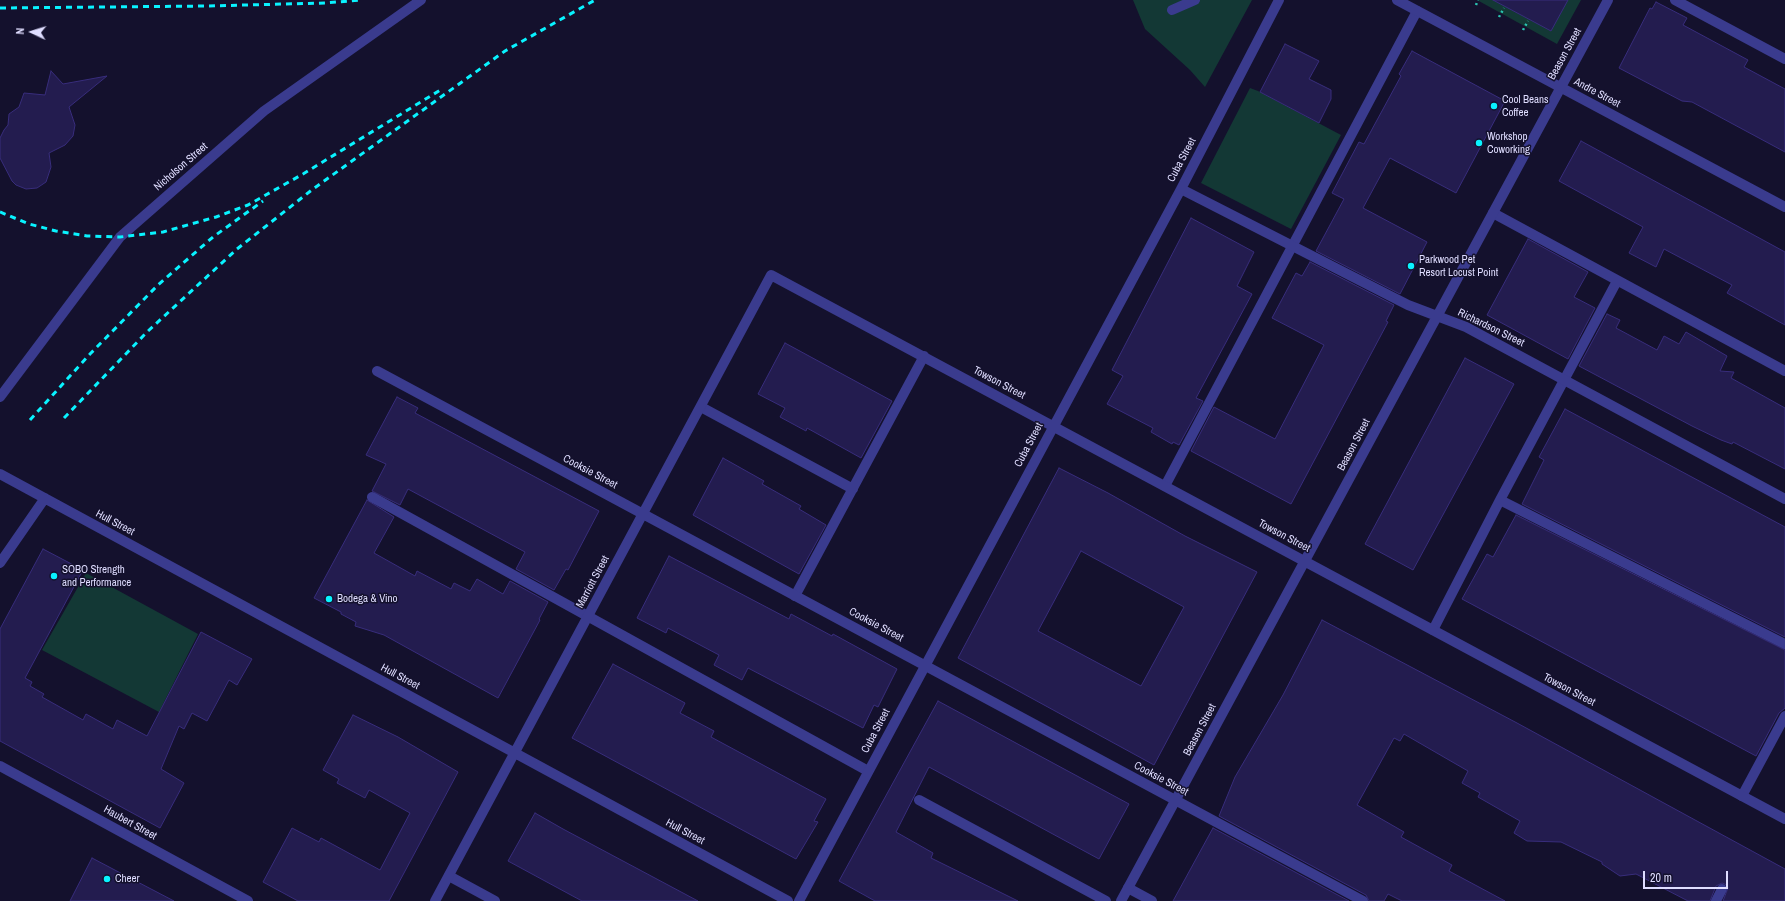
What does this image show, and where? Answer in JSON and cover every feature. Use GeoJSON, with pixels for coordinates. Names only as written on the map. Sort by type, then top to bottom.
{"type":"FeatureCollection","features":[{"type":"Feature","properties":{"kind":"street","name":"Nicholson Street"},"geometry":{"type":"LineString","coordinates":[[0,397],[120,237],[264,111],[421,0]]}},
{"type":"Feature","properties":{"kind":"street"},"geometry":{"type":"LineString","coordinates":[[1172,10],[1195,0]]}},
{"type":"Feature","properties":{"kind":"street","name":"Cuba Street"},"geometry":{"type":"LineString","coordinates":[[799,901],[1181,189],[1279,0]]}},
{"type":"Feature","properties":{"kind":"street","name":"Andre Street"},"geometry":{"type":"LineString","coordinates":[[1397,0],[1785,206]]}},
{"type":"Feature","properties":{"kind":"street","name":"Beason Street"},"geometry":{"type":"LineString","coordinates":[[1121,901],[1608,0]]}},
{"type":"Feature","properties":{"kind":"street"},"geometry":{"type":"LineString","coordinates":[[1675,0],[1785,59]]}},
{"type":"Feature","properties":{"kind":"street"},"geometry":{"type":"LineString","coordinates":[[1165,486],[1418,11]]}},
{"type":"Feature","properties":{"kind":"street","name":"Richardson Street"},"geometry":{"type":"LineString","coordinates":[[1181,189],[1408,305],[1466,327],[1785,499]]}},
{"type":"Feature","properties":{"kind":"street"},"geometry":{"type":"LineString","coordinates":[[1493,213],[1785,371]]}},
{"type":"Feature","properties":{"kind":"street","name":"Towson Street"},"geometry":{"type":"LineString","coordinates":[[771,275],[1785,819]]}},
{"type":"Feature","properties":{"kind":"street","name":"Marriott Street"},"geometry":{"type":"LineString","coordinates":[[435,901],[771,275]]}},
{"type":"Feature","properties":{"kind":"street"},"geometry":{"type":"LineString","coordinates":[[1433,630],[1500,500],[1617,281]]}},
{"type":"Feature","properties":{"kind":"street"},"geometry":{"type":"LineString","coordinates":[[795,596],[924,356]]}},
{"type":"Feature","properties":{"kind":"street","name":"Cooksie Street"},"geometry":{"type":"LineString","coordinates":[[376,370],[1363,901]]}},
{"type":"Feature","properties":{"kind":"street"},"geometry":{"type":"LineString","coordinates":[[701,407],[853,489]]}},
{"type":"Feature","properties":{"kind":"street","name":"Hull Street"},"geometry":{"type":"LineString","coordinates":[[0,474],[788,901]]}},
{"type":"Feature","properties":{"kind":"street"},"geometry":{"type":"LineString","coordinates":[[372,497],[868,772]]}},
{"type":"Feature","properties":{"kind":"street"},"geometry":{"type":"LineString","coordinates":[[0,563],[45,498]]}},
{"type":"Feature","properties":{"kind":"street"},"geometry":{"type":"LineString","coordinates":[[1500,500],[1785,644]]}},
{"type":"Feature","properties":{"kind":"street"},"geometry":{"type":"LineString","coordinates":[[1742,796],[1785,716]]}},
{"type":"Feature","properties":{"kind":"street","name":"Haubert Street"},"geometry":{"type":"LineString","coordinates":[[0,766],[248,901]]}},
{"type":"Feature","properties":{"kind":"street"},"geometry":{"type":"LineString","coordinates":[[919,800],[1106,901]]}},
{"type":"Feature","properties":{"kind":"street"},"geometry":{"type":"LineString","coordinates":[[449,876],[495,901]]}},
{"type":"Feature","properties":{"kind":"street"},"geometry":{"type":"LineString","coordinates":[[1128,888],[1152,901]]}},
{"type":"Feature","properties":{"kind":"street"},"geometry":{"type":"LineString","coordinates":[[1716,901],[1722,889]]}},
{"type":"Feature","properties":{"kind":"path"},"geometry":{"type":"LineString","coordinates":[[1476,4],[1478,0]]}},
{"type":"Feature","properties":{"kind":"path"},"geometry":{"type":"LineString","coordinates":[[1499,17],[1504,8]]}},
{"type":"Feature","properties":{"kind":"path"},"geometry":{"type":"LineString","coordinates":[[1523,30],[1528,21]]}},
{"type":"Feature","properties":{"kind":"green space"},"geometry":{"type":"Polygon","coordinates":[[[1133,0],[1252,0],[1205,87],[1190,70],[1145,29],[1133,0]]]}},
{"type":"Feature","properties":{"kind":"green space"},"geometry":{"type":"Polygon","coordinates":[[[1477,0],[1581,0],[1557,44],[1477,0]]]}},
{"type":"Feature","properties":{"kind":"green space"},"geometry":{"type":"Polygon","coordinates":[[[1250,88],[1341,135],[1291,229],[1201,183],[1250,88]]]}},
{"type":"Feature","properties":{"kind":"green space"},"geometry":{"type":"Polygon","coordinates":[[[86,573],[198,634],[159,712],[42,650],[86,573]]]}},
{"type":"Feature","properties":{"kind":"building"},"geometry":{"type":"Polygon","coordinates":[[[1493,0],[1568,0],[1551,31],[1493,0]]]}},
{"type":"Feature","properties":{"kind":"building"},"geometry":{"type":"Polygon","coordinates":[[[1656,2],[1687,18],[1683,25],[1748,60],[1744,67],[1785,89],[1785,152],[1692,102],[1682,101],[1619,68],[1650,8],[1652,9],[1656,2]]]}},
{"type":"Feature","properties":{"kind":"building"},"geometry":{"type":"Polygon","coordinates":[[[1285,44],[1319,61],[1309,79],[1331,90],[1331,99],[1319,123],[1260,92],[1285,44]]]}},
{"type":"Feature","properties":{"kind":"building"},"geometry":{"type":"Polygon","coordinates":[[[1412,51],[1505,101],[1456,193],[1390,158],[1363,208],[1427,242],[1400,294],[1316,251],[1344,199],[1332,193],[1359,142],[1364,144],[1401,76],[1399,74],[1412,51]]]}},
{"type":"Feature","properties":{"kind":"building"},"geometry":{"type":"Polygon","coordinates":[[[51,71],[63,84],[107,76],[69,107],[75,125],[73,136],[65,145],[49,153],[51,167],[46,182],[37,188],[26,189],[16,185],[12,181],[0,158],[0,138],[8,125],[9,114],[19,107],[24,93],[45,95],[51,71]]]}},
{"type":"Feature","properties":{"kind":"building"},"geometry":{"type":"Polygon","coordinates":[[[1581,141],[1785,252],[1785,325],[1727,293],[1732,285],[1664,249],[1656,267],[1629,253],[1643,227],[1559,181],[1581,141]]]}},
{"type":"Feature","properties":{"kind":"building"},"geometry":{"type":"Polygon","coordinates":[[[1191,218],[1254,252],[1237,286],[1252,294],[1196,398],[1203,401],[1179,445],[1173,442],[1172,444],[1151,432],[1153,428],[1107,404],[1123,376],[1112,370],[1191,218]]]}},
{"type":"Feature","properties":{"kind":"building"},"geometry":{"type":"Polygon","coordinates":[[[1528,239],[1588,272],[1574,297],[1595,308],[1568,359],[1487,315],[1528,239]]]}},
{"type":"Feature","properties":{"kind":"building"},"geometry":{"type":"Polygon","coordinates":[[[1310,262],[1394,305],[1386,321],[1388,322],[1291,504],[1191,451],[1214,407],[1275,439],[1324,345],[1272,318],[1296,273],[1302,276],[1310,262]]]}},
{"type":"Feature","properties":{"kind":"building"},"geometry":{"type":"Polygon","coordinates":[[[1607,314],[1620,320],[1616,328],[1657,350],[1664,336],[1679,344],[1686,332],[1727,356],[1720,371],[1734,372],[1731,378],[1785,408],[1785,469],[1733,442],[1732,444],[1721,440],[1692,426],[1579,366],[1607,314]]]}},
{"type":"Feature","properties":{"kind":"building"},"geometry":{"type":"Polygon","coordinates":[[[785,343],[892,401],[861,458],[807,428],[806,431],[780,417],[785,408],[758,394],[785,343]]]}},
{"type":"Feature","properties":{"kind":"building"},"geometry":{"type":"Polygon","coordinates":[[[1465,358],[1514,384],[1413,570],[1365,544],[1465,358]]]}},
{"type":"Feature","properties":{"kind":"building"},"geometry":{"type":"Polygon","coordinates":[[[397,397],[418,408],[415,413],[599,511],[568,570],[566,569],[554,590],[516,569],[525,552],[408,489],[400,505],[372,491],[386,464],[366,455],[397,397]]]}},
{"type":"Feature","properties":{"kind":"building"},"geometry":{"type":"Polygon","coordinates":[[[1565,409],[1785,527],[1785,637],[1522,504],[1544,460],[1539,457],[1565,409]]]}},
{"type":"Feature","properties":{"kind":"building"},"geometry":{"type":"Polygon","coordinates":[[[723,458],[764,481],[762,484],[801,506],[799,509],[826,525],[799,574],[693,515],[723,458]]]}},
{"type":"Feature","properties":{"kind":"building"},"geometry":{"type":"Polygon","coordinates":[[[1059,468],[1108,493],[1185,536],[1257,572],[1154,765],[958,658],[1059,468]],[[1081,551],[1038,631],[1141,686],[1184,607],[1081,551]]]}},
{"type":"Feature","properties":{"kind":"building"},"geometry":{"type":"Polygon","coordinates":[[[367,500],[394,517],[374,553],[415,576],[417,571],[451,589],[454,583],[470,591],[477,579],[503,594],[510,581],[548,602],[539,619],[540,620],[498,698],[384,635],[355,626],[356,622],[341,614],[341,612],[314,598],[367,500]]]}},
{"type":"Feature","properties":{"kind":"building"},"geometry":{"type":"Polygon","coordinates":[[[1516,515],[1785,650],[1785,708],[1779,713],[1756,756],[1462,599],[1487,554],[1493,557],[1516,515]]]}},
{"type":"Feature","properties":{"kind":"building"},"geometry":{"type":"Polygon","coordinates":[[[43,549],[83,570],[25,678],[32,682],[30,686],[44,694],[42,697],[83,720],[86,714],[113,729],[117,720],[147,736],[201,632],[252,659],[237,685],[229,680],[207,721],[192,713],[184,729],[179,726],[161,769],[184,783],[160,828],[0,741],[0,629],[43,549]]]}},
{"type":"Feature","properties":{"kind":"building"},"geometry":{"type":"Polygon","coordinates":[[[669,556],[789,619],[791,614],[832,636],[833,634],[897,669],[878,707],[874,705],[863,728],[748,668],[742,680],[714,665],[719,655],[668,628],[666,633],[637,618],[669,556]]]}},
{"type":"Feature","properties":{"kind":"building"},"geometry":{"type":"Polygon","coordinates":[[[1322,620],[1517,723],[1785,869],[1785,901],[1723,901],[1728,888],[1727,885],[1722,883],[1716,886],[1710,901],[1688,901],[1636,874],[1620,876],[1602,864],[1602,862],[1561,842],[1527,841],[1514,833],[1520,821],[1478,797],[1480,793],[1462,783],[1468,771],[1404,734],[1400,741],[1394,738],[1357,805],[1404,832],[1401,837],[1452,865],[1449,871],[1505,901],[1402,901],[1388,894],[1384,901],[1369,901],[1366,895],[1219,816],[1235,777],[1283,695],[1322,620]]]}},
{"type":"Feature","properties":{"kind":"building"},"geometry":{"type":"Polygon","coordinates":[[[613,664],[685,703],[680,713],[714,731],[711,737],[826,799],[814,821],[818,822],[796,859],[572,738],[613,664]]]}},
{"type":"Feature","properties":{"kind":"building"},"geometry":{"type":"Polygon","coordinates":[[[938,701],[1129,804],[1099,859],[929,767],[896,832],[933,853],[931,858],[1018,901],[875,901],[839,881],[938,701]]]}},
{"type":"Feature","properties":{"kind":"building"},"geometry":{"type":"Polygon","coordinates":[[[353,715],[398,737],[458,772],[389,901],[298,901],[263,882],[292,828],[319,842],[321,838],[380,870],[410,813],[369,790],[365,798],[337,783],[339,779],[323,770],[353,715]]]}},
{"type":"Feature","properties":{"kind":"building"},"geometry":{"type":"Polygon","coordinates":[[[535,813],[698,901],[582,901],[508,861],[535,813]]]}},
{"type":"Feature","properties":{"kind":"building"},"geometry":{"type":"Polygon","coordinates":[[[1213,828],[1349,901],[1173,901],[1213,828]]]}},
{"type":"Feature","properties":{"kind":"building","name":"Cheer"},"geometry":{"type":"Polygon","coordinates":[[[92,858],[130,878],[174,901],[70,901],[92,858]]]}},
{"type":"Feature","properties":{"kind":"railway"},"geometry":{"type":"LineString","coordinates":[[0,8],[207,6],[325,3],[362,0]]}},
{"type":"Feature","properties":{"kind":"railway"},"geometry":{"type":"LineString","coordinates":[[64,418],[147,332],[237,249],[313,189],[505,51],[595,0]]}},
{"type":"Feature","properties":{"kind":"railway"},"geometry":{"type":"LineString","coordinates":[[0,212],[29,224],[56,231],[87,236],[120,237],[163,232],[216,217],[248,205],[303,174],[442,89]]}},
{"type":"Feature","properties":{"kind":"railway"},"geometry":{"type":"LineString","coordinates":[[30,420],[90,354],[158,285],[213,237],[263,201]]}},
{"type":"Feature","properties":{"kind":"place","name":"Cool Beans Coffee"},"geometry":{"type":"Point","coordinates":[1494,106]}},
{"type":"Feature","properties":{"kind":"place","name":"Workshop Coworking"},"geometry":{"type":"Point","coordinates":[1479,143]}},
{"type":"Feature","properties":{"kind":"place","name":"Parkwood Pet Resort Locust Point"},"geometry":{"type":"Point","coordinates":[1411,266]}},
{"type":"Feature","properties":{"kind":"place","name":"SOBO Strength and Performance"},"geometry":{"type":"Point","coordinates":[54,576]}},
{"type":"Feature","properties":{"kind":"place","name":"Bodega & Vino"},"geometry":{"type":"Point","coordinates":[329,599]}},
{"type":"Feature","properties":{"kind":"place","name":"Cheer"},"geometry":{"type":"Point","coordinates":[107,879]}}]}
